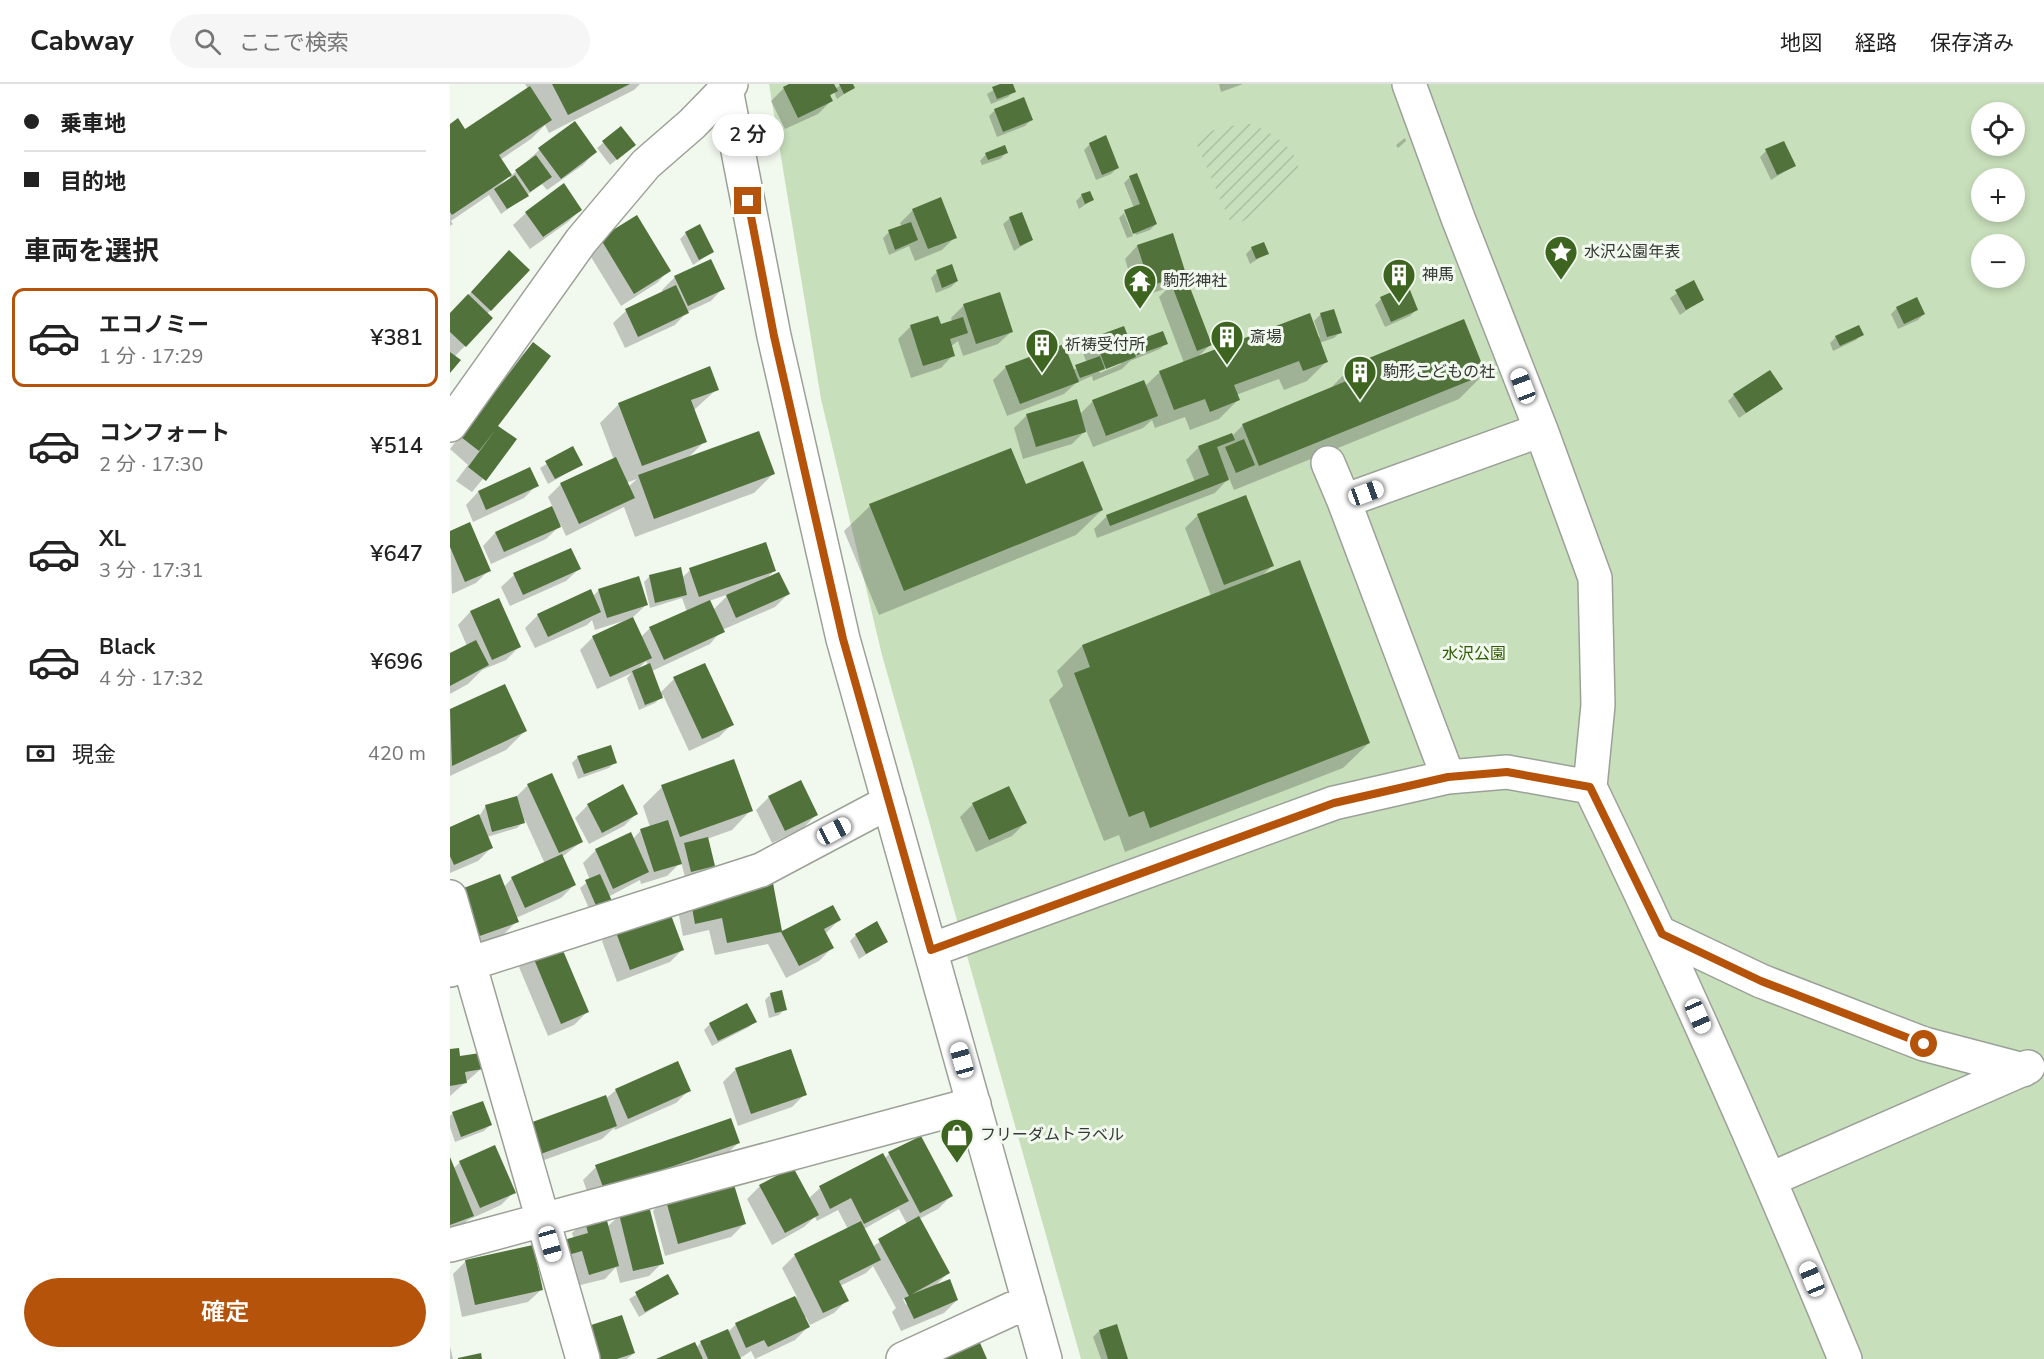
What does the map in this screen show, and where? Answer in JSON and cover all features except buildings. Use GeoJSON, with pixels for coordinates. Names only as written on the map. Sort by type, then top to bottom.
{"type":"FeatureCollection","features":[{"type":"Feature","properties":{"kind":"street"},"geometry":{"type":"LineString","coordinates":[[1409,84],[1458,218],[1541,430],[1594,578],[1598,705],[1590,787],[1662,934],[1771,1179],[1845,1359]]}},
{"type":"Feature","properties":{"kind":"street"},"geometry":{"type":"LineString","coordinates":[[450,425],[581,241],[646,164],[692,124],[728,85]]}},
{"type":"Feature","properties":{"kind":"street"},"geometry":{"type":"LineString","coordinates":[[728,85],[774,336],[843,639],[1045,1359]]}},
{"type":"Feature","properties":{"kind":"street"},"geometry":{"type":"LineString","coordinates":[[1344,501],[1541,430]]}},
{"type":"Feature","properties":{"kind":"street"},"geometry":{"type":"LineString","coordinates":[[1328,463],[1448,777]]}},
{"type":"Feature","properties":{"kind":"street"},"geometry":{"type":"LineString","coordinates":[[931,950],[1334,803],[1448,777],[1507,772],[1590,787]]}},
{"type":"Feature","properties":{"kind":"street"},"geometry":{"type":"LineString","coordinates":[[459,967],[761,870],[889,802]]}},
{"type":"Feature","properties":{"kind":"street"},"geometry":{"type":"LineString","coordinates":[[450,897],[459,967],[544,1221],[584,1359]]}},
{"type":"Feature","properties":{"kind":"street"},"geometry":{"type":"LineString","coordinates":[[1662,934],[1761,981],[1924,1044],[2033,1065]]}},
{"type":"Feature","properties":{"kind":"street"},"geometry":{"type":"LineString","coordinates":[[1771,1179],[2033,1065]]}},
{"type":"Feature","properties":{"kind":"street"},"geometry":{"type":"LineString","coordinates":[[450,1245],[974,1104]]}},
{"type":"Feature","properties":{"kind":"street"},"geometry":{"type":"LineString","coordinates":[[903,1359],[1029,1301]]}},
{"type":"Feature","properties":{"kind":"green space","name":"水沢公園"},"geometry":{"type":"Polygon","coordinates":[[[769,84],[2044,84],[2044,1359],[1081,1359],[882,655],[821,399],[769,84]]]}},
{"type":"Feature","properties":{"kind":"green space"},"geometry":{"type":"Polygon","coordinates":[[[1246,123],[1272,134],[1287,146],[1297,161],[1299,170],[1286,190],[1271,204],[1232,226],[1194,138],[1214,130],[1246,123]]]}},
{"type":"Feature","properties":{"kind":"place","name":"水沢公園年表"},"geometry":{"type":"Point","coordinates":[1561,281]}},
{"type":"Feature","properties":{"kind":"place","name":"神馬"},"geometry":{"type":"Point","coordinates":[1399,304]}},
{"type":"Feature","properties":{"kind":"place","name":"駒形神社"},"geometry":{"type":"Point","coordinates":[1140,310]}},
{"type":"Feature","properties":{"kind":"place","name":"斎場"},"geometry":{"type":"Point","coordinates":[1227,366]}},
{"type":"Feature","properties":{"kind":"place","name":"祈祷受付所"},"geometry":{"type":"Point","coordinates":[1042,374]}},
{"type":"Feature","properties":{"kind":"place","name":"駒形こどもの社"},"geometry":{"type":"Point","coordinates":[1360,401]}},
{"type":"Feature","properties":{"kind":"place","name":"フリーダムトラベル"},"geometry":{"type":"Point","coordinates":[957,1164]}},
{"type":"Feature","properties":{"kind":"route"},"geometry":{"type":"LineString","coordinates":[[748,201],[774,336],[843,639],[931,950],[1334,803],[1448,777],[1507,772],[1590,787],[1662,934],[1761,981],[1924,1044]]}}]}
